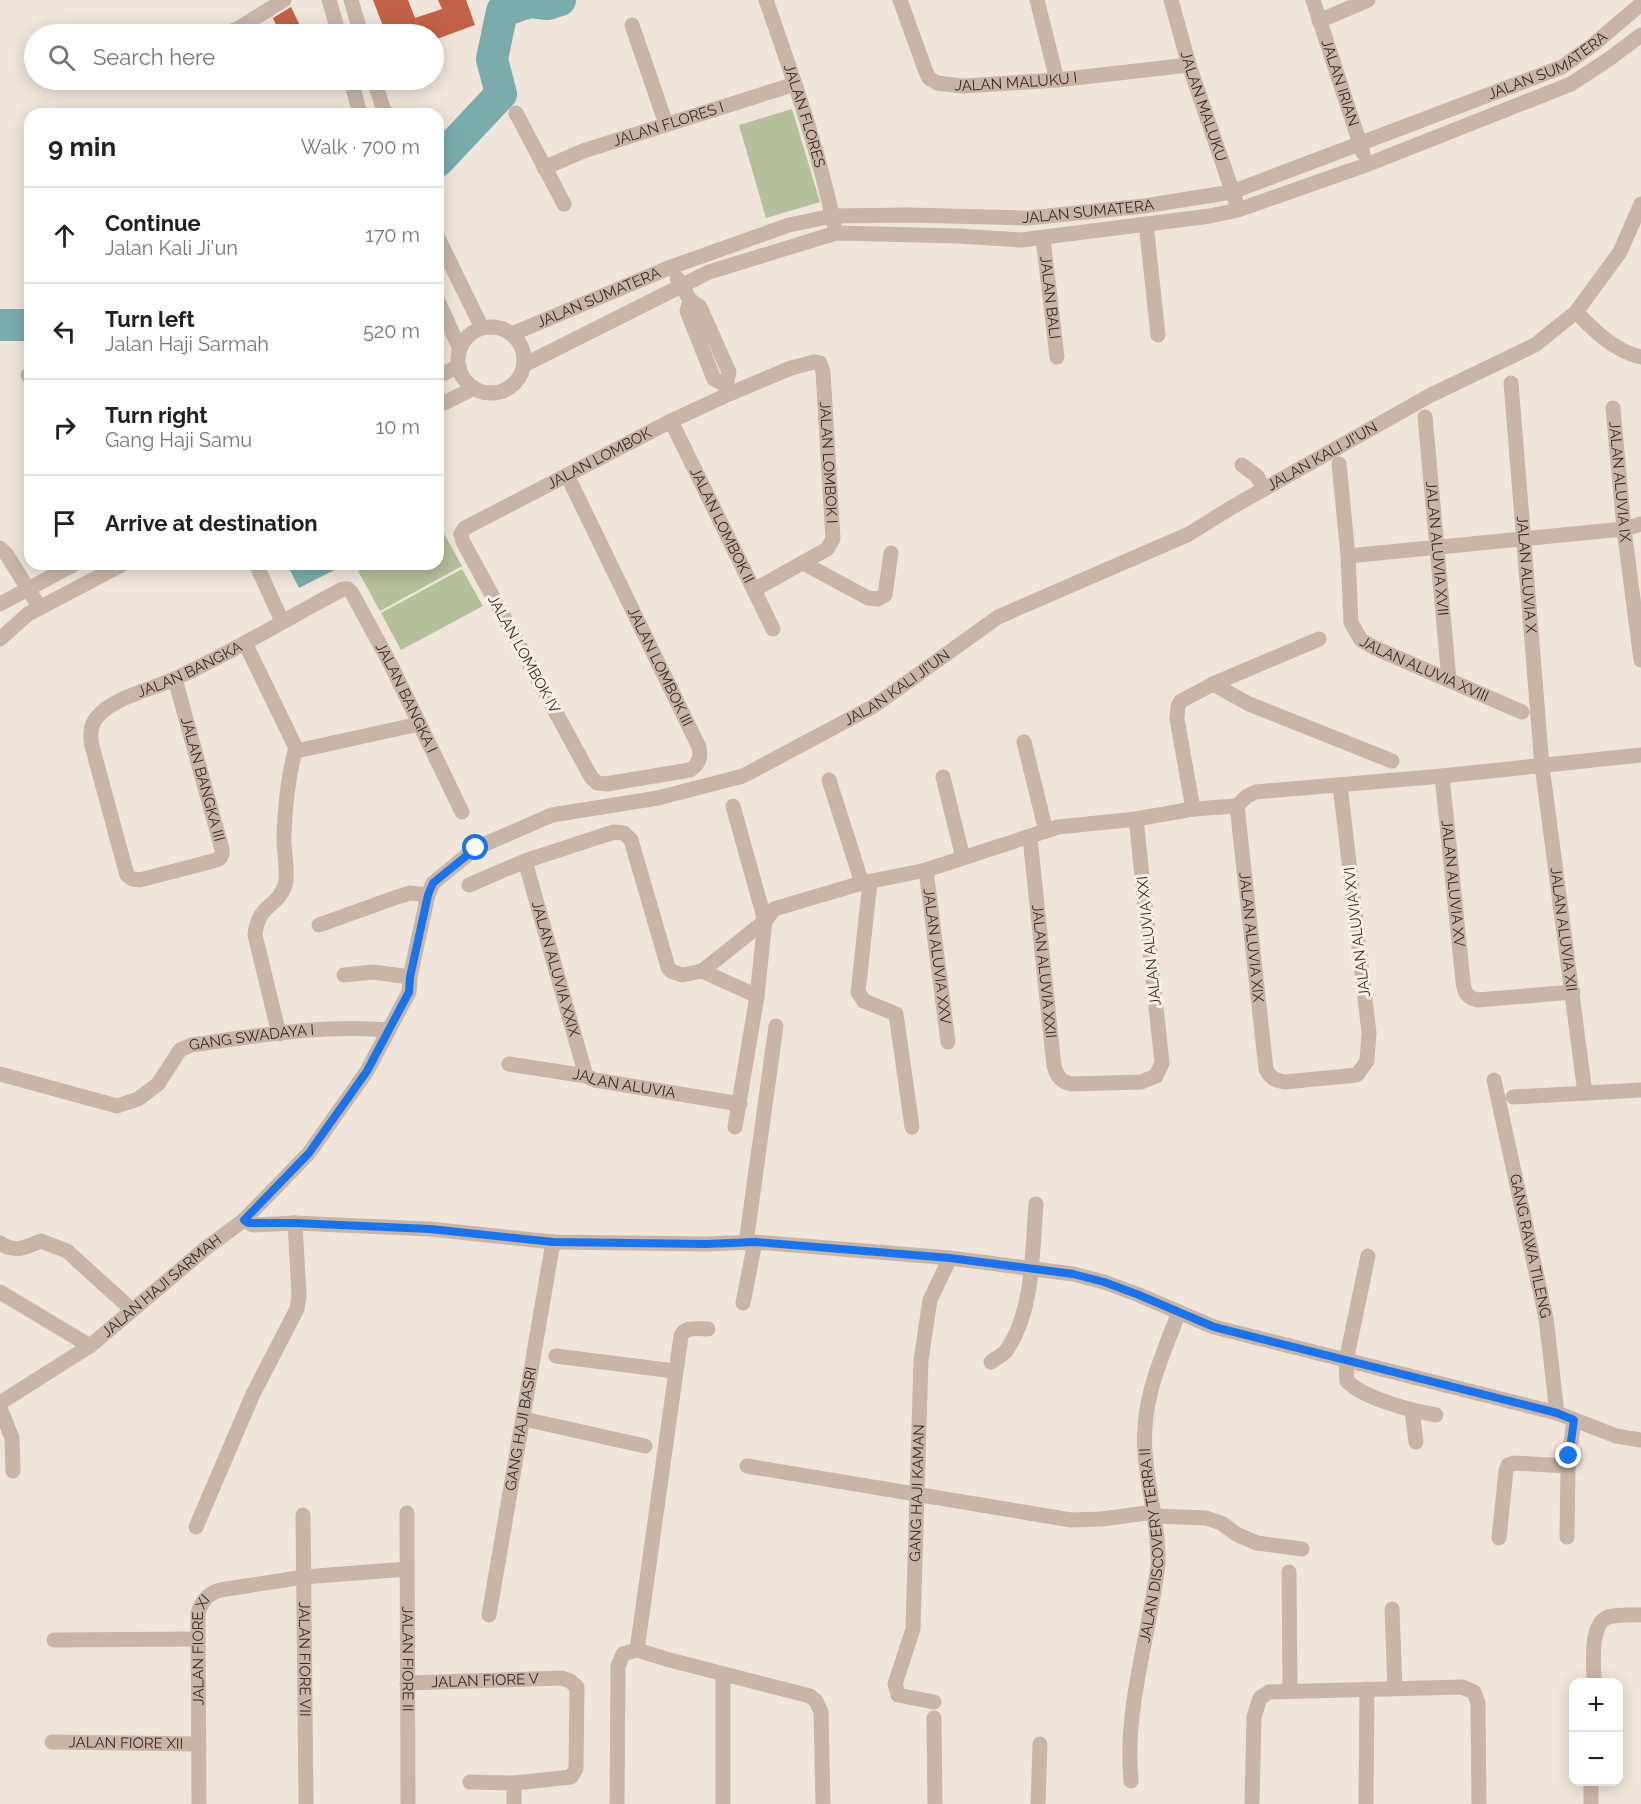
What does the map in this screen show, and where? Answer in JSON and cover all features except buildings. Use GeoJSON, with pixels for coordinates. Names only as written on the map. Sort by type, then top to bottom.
{"type":"FeatureCollection","features":[{"type":"Feature","properties":{"kind":"street"},"geometry":{"type":"LineString","coordinates":[[245,24],[284,0]]}},
{"type":"Feature","properties":{"kind":"street"},"geometry":{"type":"LineString","coordinates":[[329,0],[336,24]]}},
{"type":"Feature","properties":{"kind":"street"},"geometry":{"type":"LineString","coordinates":[[351,0],[358,24]]}},
{"type":"Feature","properties":{"kind":"street","name":"JALAN FLORES"},"geometry":{"type":"LineString","coordinates":[[766,0],[825,178],[836,233]]}},
{"type":"Feature","properties":{"kind":"street","name":"JALAN MALUKU I"},"geometry":{"type":"LineString","coordinates":[[900,0],[926,72],[933,81],[963,86],[1057,80],[1189,65]]}},
{"type":"Feature","properties":{"kind":"street"},"geometry":{"type":"LineString","coordinates":[[1037,0],[1057,80]]}},
{"type":"Feature","properties":{"kind":"street","name":"JALAN MALUKU"},"geometry":{"type":"LineString","coordinates":[[1171,0],[1189,65],[1238,210]]}},
{"type":"Feature","properties":{"kind":"street","name":"JALAN IRIAN"},"geometry":{"type":"LineString","coordinates":[[1313,0],[1366,165]]}},
{"type":"Feature","properties":{"kind":"street"},"geometry":{"type":"LineString","coordinates":[[1319,21],[1368,0]]}},
{"type":"Feature","properties":{"kind":"street","name":"JALAN SUMATERA"},"geometry":{"type":"LineString","coordinates":[[512,334],[671,267],[789,225],[832,216],[909,214],[1028,218],[1144,206],[1233,192],[1562,68],[1641,4]]}},
{"type":"Feature","properties":{"kind":"street"},"geometry":{"type":"LineString","coordinates":[[632,25],[666,124]]}},
{"type":"Feature","properties":{"kind":"street","name":"JALAN SUMATERA"},"geometry":{"type":"LineString","coordinates":[[524,365],[709,272],[836,233],[1021,240],[1238,210],[1366,165],[1571,84],[1641,35]]}},
{"type":"Feature","properties":{"kind":"street","name":"JALAN FLORES I"},"geometry":{"type":"LineString","coordinates":[[544,168],[584,151],[795,84]]}},
{"type":"Feature","properties":{"kind":"street"},"geometry":{"type":"LineString","coordinates":[[354,90],[358,108]]}},
{"type":"Feature","properties":{"kind":"street"},"geometry":{"type":"LineString","coordinates":[[377,90],[383,108]]}},
{"type":"Feature","properties":{"kind":"street"},"geometry":{"type":"LineString","coordinates":[[516,113],[564,204]]}},
{"type":"Feature","properties":{"kind":"street","name":"JALAN KALI JI'UN"},"geometry":{"type":"LineString","coordinates":[[244,1220],[309,1153],[367,1071],[409,992],[410,977],[428,895],[433,883],[476,848],[552,815],[658,798],[743,776],[874,706],[998,617],[1189,534],[1429,396],[1535,345],[1576,312],[1620,252],[1641,204]]}},
{"type":"Feature","properties":{"kind":"street"},"geometry":{"type":"LineString","coordinates":[[1146,224],[1158,334]]}},
{"type":"Feature","properties":{"kind":"street","name":"JALAN BALI"},"geometry":{"type":"LineString","coordinates":[[1043,238],[1057,357]]}},
{"type":"Feature","properties":{"kind":"street"},"geometry":{"type":"LineString","coordinates":[[444,250],[482,328]]}},
{"type":"Feature","properties":{"kind":"street"},"geometry":{"type":"LineString","coordinates":[[671,267],[690,300],[687,311],[714,379],[728,389]]}},
{"type":"Feature","properties":{"kind":"street"},"geometry":{"type":"LineString","coordinates":[[1576,312],[1602,339],[1641,357]]}},
{"type":"Feature","properties":{"kind":"street"},"geometry":{"type":"LineString","coordinates":[[444,314],[460,349]]}},
{"type":"Feature","properties":{"kind":"street"},"geometry":{"type":"LineString","coordinates":[[498,327],[512,334],[522,348],[524,365],[516,381],[501,392],[492,393],[474,388],[461,375],[460,349],[468,335],[482,328],[498,327]]}},
{"type":"Feature","properties":{"kind":"street","name":"JALAN LOMBOK"},"geometry":{"type":"LineString","coordinates":[[470,524],[671,421],[728,389],[791,368],[814,362],[820,363]]}},
{"type":"Feature","properties":{"kind":"street","name":"JALAN LOMBOK I"},"geometry":{"type":"LineString","coordinates":[[754,590],[831,545],[834,532],[823,372],[820,363]]}},
{"type":"Feature","properties":{"kind":"street"},"geometry":{"type":"LineString","coordinates":[[444,373],[459,366]]}},
{"type":"Feature","properties":{"kind":"street","name":"JALAN ALUVIA X"},"geometry":{"type":"LineString","coordinates":[[1511,383],[1542,766]]}},
{"type":"Feature","properties":{"kind":"street"},"geometry":{"type":"LineString","coordinates":[[444,403],[474,388]]}},
{"type":"Feature","properties":{"kind":"street","name":"JALAN ALUVIA IX"},"geometry":{"type":"LineString","coordinates":[[1612,408],[1624,529],[1641,660]]}},
{"type":"Feature","properties":{"kind":"street","name":"JALAN ALUVIA XVII"},"geometry":{"type":"LineString","coordinates":[[1425,417],[1449,680]]}},
{"type":"Feature","properties":{"kind":"street","name":"JALAN LOMBOK II"},"geometry":{"type":"LineString","coordinates":[[671,421],[773,629]]}},
{"type":"Feature","properties":{"kind":"street","name":"JALAN ALUVIA XVIII"},"geometry":{"type":"LineString","coordinates":[[1339,464],[1348,556],[1351,623],[1361,640],[1522,712]]}},
{"type":"Feature","properties":{"kind":"street"},"geometry":{"type":"LineString","coordinates":[[1242,465],[1257,476],[1264,489]]}},
{"type":"Feature","properties":{"kind":"street","name":"JALAN LOMBOK III"},"geometry":{"type":"LineString","coordinates":[[567,475],[701,755],[697,765],[690,770],[606,784],[597,783]]}},
{"type":"Feature","properties":{"kind":"street","name":"JALAN LOMBOK IV"},"geometry":{"type":"LineString","coordinates":[[470,524],[463,531],[463,542],[591,777],[597,783]]}},
{"type":"Feature","properties":{"kind":"street"},"geometry":{"type":"LineString","coordinates":[[1348,556],[1624,529],[1641,524]]}},
{"type":"Feature","properties":{"kind":"street"},"geometry":{"type":"LineString","coordinates":[[0,548],[40,608]]}},
{"type":"Feature","properties":{"kind":"street"},"geometry":{"type":"LineString","coordinates":[[803,563],[868,597],[878,599],[885,595],[891,553]]}},
{"type":"Feature","properties":{"kind":"street"},"geometry":{"type":"LineString","coordinates":[[0,604],[63,570]]}},
{"type":"Feature","properties":{"kind":"street"},"geometry":{"type":"LineString","coordinates":[[0,639],[28,614],[112,570]]}},
{"type":"Feature","properties":{"kind":"street"},"geometry":{"type":"LineString","coordinates":[[259,570],[282,621]]}},
{"type":"Feature","properties":{"kind":"street","name":"JALAN BANGKA"},"geometry":{"type":"LineString","coordinates":[[132,879],[127,875],[92,746],[91,731],[98,716],[109,706],[175,679],[245,644],[282,621],[343,589]]}},
{"type":"Feature","properties":{"kind":"street","name":"JALAN BANGKA I"},"geometry":{"type":"LineString","coordinates":[[343,589],[348,589],[352,593],[392,665],[462,812]]}},
{"type":"Feature","properties":{"kind":"street"},"geometry":{"type":"LineString","coordinates":[[1192,809],[1177,719],[1178,706],[1181,701],[1213,684],[1319,639]]}},
{"type":"Feature","properties":{"kind":"street"},"geometry":{"type":"LineString","coordinates":[[245,644],[296,748],[292,760],[284,835],[286,884],[279,897],[263,910],[256,923],[255,935],[279,1034]]}},
{"type":"Feature","properties":{"kind":"street","name":"JALAN BANGKA III"},"geometry":{"type":"LineString","coordinates":[[132,879],[140,880],[213,861],[222,855],[175,679]]}},
{"type":"Feature","properties":{"kind":"street"},"geometry":{"type":"LineString","coordinates":[[1213,684],[1259,709],[1392,761]]}},
{"type":"Feature","properties":{"kind":"street"},"geometry":{"type":"LineString","coordinates":[[296,748],[301,750],[419,724]]}},
{"type":"Feature","properties":{"kind":"street"},"geometry":{"type":"LineString","coordinates":[[1024,742],[1046,831]]}},
{"type":"Feature","properties":{"kind":"street"},"geometry":{"type":"LineString","coordinates":[[469,885],[525,861],[620,832],[629,836],[670,971],[682,975],[702,970],[765,921],[774,909],[866,882],[926,870],[1058,827],[1136,819],[1192,809],[1237,806],[1247,796],[1256,792],[1442,776],[1641,755]]}},
{"type":"Feature","properties":{"kind":"street","name":"JALAN ALUVIA XII"},"geometry":{"type":"LineString","coordinates":[[1542,766],[1585,1093]]}},
{"type":"Feature","properties":{"kind":"street","name":"JALAN ALUVIA XV"},"geometry":{"type":"LineString","coordinates":[[1442,776],[1464,990],[1471,999],[1478,1000],[1573,992]]}},
{"type":"Feature","properties":{"kind":"street"},"geometry":{"type":"LineString","coordinates":[[943,777],[963,858]]}},
{"type":"Feature","properties":{"kind":"street"},"geometry":{"type":"LineString","coordinates":[[829,780],[866,882],[858,992],[864,1001],[896,1014],[912,1127]]}},
{"type":"Feature","properties":{"kind":"street","name":"JALAN ALUVIA XVI"},"geometry":{"type":"LineString","coordinates":[[1266,1069],[1269,1076],[1285,1082],[1357,1075],[1367,1061],[1369,1033],[1340,785]]}},
{"type":"Feature","properties":{"kind":"street"},"geometry":{"type":"LineString","coordinates":[[733,806],[765,921],[757,996],[735,1127]]}},
{"type":"Feature","properties":{"kind":"street","name":"JALAN ALUVIA XIX"},"geometry":{"type":"LineString","coordinates":[[1237,806],[1266,1069]]}},
{"type":"Feature","properties":{"kind":"street","name":"JALAN ALUVIA XXI"},"geometry":{"type":"LineString","coordinates":[[1083,1085],[1150,1080],[1156,1076],[1162,1063],[1136,819]]}},
{"type":"Feature","properties":{"kind":"street","name":"JALAN ALUVIA XXII"},"geometry":{"type":"LineString","coordinates":[[1030,838],[1054,1066],[1057,1075],[1063,1081],[1083,1085]]}},
{"type":"Feature","properties":{"kind":"street","name":"JALAN ALUVIA XXIX"},"geometry":{"type":"LineString","coordinates":[[525,861],[586,1076]]}},
{"type":"Feature","properties":{"kind":"street","name":"JALAN ALUVIA XXV"},"geometry":{"type":"LineString","coordinates":[[926,870],[948,1042]]}},
{"type":"Feature","properties":{"kind":"street"},"geometry":{"type":"LineString","coordinates":[[319,925],[410,893],[428,895]]}},
{"type":"Feature","properties":{"kind":"street"},"geometry":{"type":"LineString","coordinates":[[702,970],[757,996]]}},
{"type":"Feature","properties":{"kind":"street"},"geometry":{"type":"LineString","coordinates":[[344,975],[373,972],[410,977]]}},
{"type":"Feature","properties":{"kind":"street"},"geometry":{"type":"LineString","coordinates":[[743,1303],[776,1026]]}},
{"type":"Feature","properties":{"kind":"street","name":"GANG SWADAYA I"},"geometry":{"type":"LineString","coordinates":[[0,1074],[117,1106],[138,1099],[158,1084],[180,1050],[191,1045],[279,1034],[359,1028],[389,1030]]}},
{"type":"Feature","properties":{"kind":"street","name":"JALAN ALUVIA"},"geometry":{"type":"LineString","coordinates":[[509,1064],[740,1104]]}},
{"type":"Feature","properties":{"kind":"street","name":"GANG RAWA TILENG"},"geometry":{"type":"LineString","coordinates":[[1494,1080],[1546,1318],[1557,1413]]}},
{"type":"Feature","properties":{"kind":"street"},"geometry":{"type":"LineString","coordinates":[[1513,1097],[1641,1090]]}},
{"type":"Feature","properties":{"kind":"street"},"geometry":{"type":"LineString","coordinates":[[991,1362],[1005,1352],[1019,1324],[1030,1284],[1036,1204]]}},
{"type":"Feature","properties":{"kind":"street"},"geometry":{"type":"LineString","coordinates":[[244,1220],[253,1224],[295,1223],[430,1229],[553,1242],[750,1242],[950,1258],[1073,1274],[1104,1282],[1214,1327],[1557,1413],[1616,1436],[1641,1440]]}},
{"type":"Feature","properties":{"kind":"street","name":"JALAN HAJI SARMAH"},"geometry":{"type":"LineString","coordinates":[[0,1403],[90,1346],[131,1309],[244,1220]]}},
{"type":"Feature","properties":{"kind":"street"},"geometry":{"type":"LineString","coordinates":[[196,1527],[253,1394],[297,1309],[299,1296],[295,1223]]}},
{"type":"Feature","properties":{"kind":"street"},"geometry":{"type":"LineString","coordinates":[[0,1243],[10,1249],[26,1247],[41,1241],[67,1251],[131,1309]]}},
{"type":"Feature","properties":{"kind":"street","name":"GANG HAJI BASRI"},"geometry":{"type":"LineString","coordinates":[[489,1615],[553,1242]]}},
{"type":"Feature","properties":{"kind":"street"},"geometry":{"type":"LineString","coordinates":[[1368,1256],[1346,1361],[1346,1377],[1349,1383],[1377,1398],[1412,1410],[1436,1415]]}},
{"type":"Feature","properties":{"kind":"street","name":"GANG HAJI KAMAN"},"geometry":{"type":"LineString","coordinates":[[934,1702],[898,1695],[895,1684],[913,1629],[921,1360],[930,1300],[950,1258]]}},
{"type":"Feature","properties":{"kind":"street"},"geometry":{"type":"LineString","coordinates":[[0,1292],[90,1346]]}},
{"type":"Feature","properties":{"kind":"street","name":"JALAN DISCOVERY TERRA II"},"geometry":{"type":"LineString","coordinates":[[1131,1781],[1129,1760],[1133,1704],[1159,1562],[1155,1514],[1145,1452],[1145,1421],[1149,1393],[1179,1312]]}},
{"type":"Feature","properties":{"kind":"street"},"geometry":{"type":"LineString","coordinates":[[637,1650],[675,1371],[683,1331],[708,1329]]}},
{"type":"Feature","properties":{"kind":"street"},"geometry":{"type":"LineString","coordinates":[[556,1356],[675,1371]]}},
{"type":"Feature","properties":{"kind":"street"},"geometry":{"type":"LineString","coordinates":[[0,1408],[12,1438],[13,1471]]}},
{"type":"Feature","properties":{"kind":"street"},"geometry":{"type":"LineString","coordinates":[[1412,1410],[1416,1442]]}},
{"type":"Feature","properties":{"kind":"street"},"geometry":{"type":"LineString","coordinates":[[524,1419],[645,1446]]}},
{"type":"Feature","properties":{"kind":"street"},"geometry":{"type":"LineString","coordinates":[[1567,1537],[1568,1466],[1574,1420]]}},
{"type":"Feature","properties":{"kind":"street"},"geometry":{"type":"LineString","coordinates":[[1499,1538],[1508,1465],[1514,1463],[1568,1466]]}},
{"type":"Feature","properties":{"kind":"street"},"geometry":{"type":"LineString","coordinates":[[747,1466],[1071,1520],[1155,1514],[1206,1518],[1221,1523],[1257,1543],[1302,1549]]}},
{"type":"Feature","properties":{"kind":"street","name":"JALAN FIORE II"},"geometry":{"type":"LineString","coordinates":[[407,1513],[408,1804]]}},
{"type":"Feature","properties":{"kind":"street","name":"JALAN FIORE VII"},"geometry":{"type":"LineString","coordinates":[[303,1515],[306,1804]]}},
{"type":"Feature","properties":{"kind":"street","name":"JALAN FIORE XI"},"geometry":{"type":"LineString","coordinates":[[199,1804],[198,1613],[201,1603],[211,1593],[303,1577],[407,1569]]}},
{"type":"Feature","properties":{"kind":"street"},"geometry":{"type":"LineString","coordinates":[[1289,1572],[1290,1691]]}},
{"type":"Feature","properties":{"kind":"street"},"geometry":{"type":"LineString","coordinates":[[1392,1609],[1395,1688]]}},
{"type":"Feature","properties":{"kind":"street"},"geometry":{"type":"LineString","coordinates":[[1594,1678],[1595,1636],[1598,1625],[1607,1617],[1641,1615]]}},
{"type":"Feature","properties":{"kind":"street"},"geometry":{"type":"LineString","coordinates":[[54,1640],[198,1640]]}},
{"type":"Feature","properties":{"kind":"street"},"geometry":{"type":"LineString","coordinates":[[616,1804],[618,1666],[623,1654],[637,1650],[810,1696],[816,1701],[821,1712],[823,1804]]}},
{"type":"Feature","properties":{"kind":"street"},"geometry":{"type":"LineString","coordinates":[[723,1674],[723,1804]]}},
{"type":"Feature","properties":{"kind":"street","name":"JALAN FIORE V"},"geometry":{"type":"LineString","coordinates":[[407,1683],[562,1678],[577,1687],[574,1773],[564,1779],[514,1783]]}},
{"type":"Feature","properties":{"kind":"street"},"geometry":{"type":"LineString","coordinates":[[1252,1804],[1254,1717],[1260,1698],[1269,1692],[1462,1687],[1474,1692],[1478,1703],[1479,1804]]}},
{"type":"Feature","properties":{"kind":"street"},"geometry":{"type":"LineString","coordinates":[[1366,1804],[1367,1689]]}},
{"type":"Feature","properties":{"kind":"street"},"geometry":{"type":"LineString","coordinates":[[934,1718],[935,1804]]}},
{"type":"Feature","properties":{"kind":"street","name":"JALAN FIORE XII"},"geometry":{"type":"LineString","coordinates":[[52,1742],[199,1744]]}},
{"type":"Feature","properties":{"kind":"street"},"geometry":{"type":"LineString","coordinates":[[1038,1804],[1040,1744]]}},
{"type":"Feature","properties":{"kind":"street"},"geometry":{"type":"LineString","coordinates":[[470,1782],[514,1783],[514,1804]]}},
{"type":"Feature","properties":{"kind":"street"},"geometry":{"type":"LineString","coordinates":[[1591,1786],[1591,1804]]}},
{"type":"Feature","properties":{"kind":"green space"},"geometry":{"type":"Polygon","coordinates":[[[792,109],[820,202],[766,218],[739,125],[792,109]]]}},
{"type":"Feature","properties":{"kind":"green space"},"geometry":{"type":"Polygon","coordinates":[[[444,533],[462,566],[380,611],[358,571],[444,570],[444,533]]]}},
{"type":"Feature","properties":{"kind":"green space"},"geometry":{"type":"Polygon","coordinates":[[[462,569],[483,606],[401,650],[381,613],[462,569]]]}},
{"type":"Feature","properties":{"kind":"water"},"geometry":{"type":"Polygon","coordinates":[[[290,570],[334,570],[299,588],[290,570]]]}},
{"type":"Feature","properties":{"kind":"waterway"},"geometry":{"type":"LineString","coordinates":[[444,155],[501,94],[492,59],[502,11],[530,2],[548,4],[560,0]]}},
{"type":"Feature","properties":{"kind":"waterway"},"geometry":{"type":"LineString","coordinates":[[0,325],[24,325]]}},
{"type":"Feature","properties":{"kind":"route"},"geometry":{"type":"LineString","coordinates":[[476,848],[433,883],[428,895],[410,977],[409,992],[367,1071],[309,1153],[244,1220],[248,1223],[430,1229],[553,1242],[706,1244],[755,1242],[950,1258],[1073,1274],[1139,1295],[1214,1327],[1557,1413],[1574,1420],[1569,1456]]}}]}
